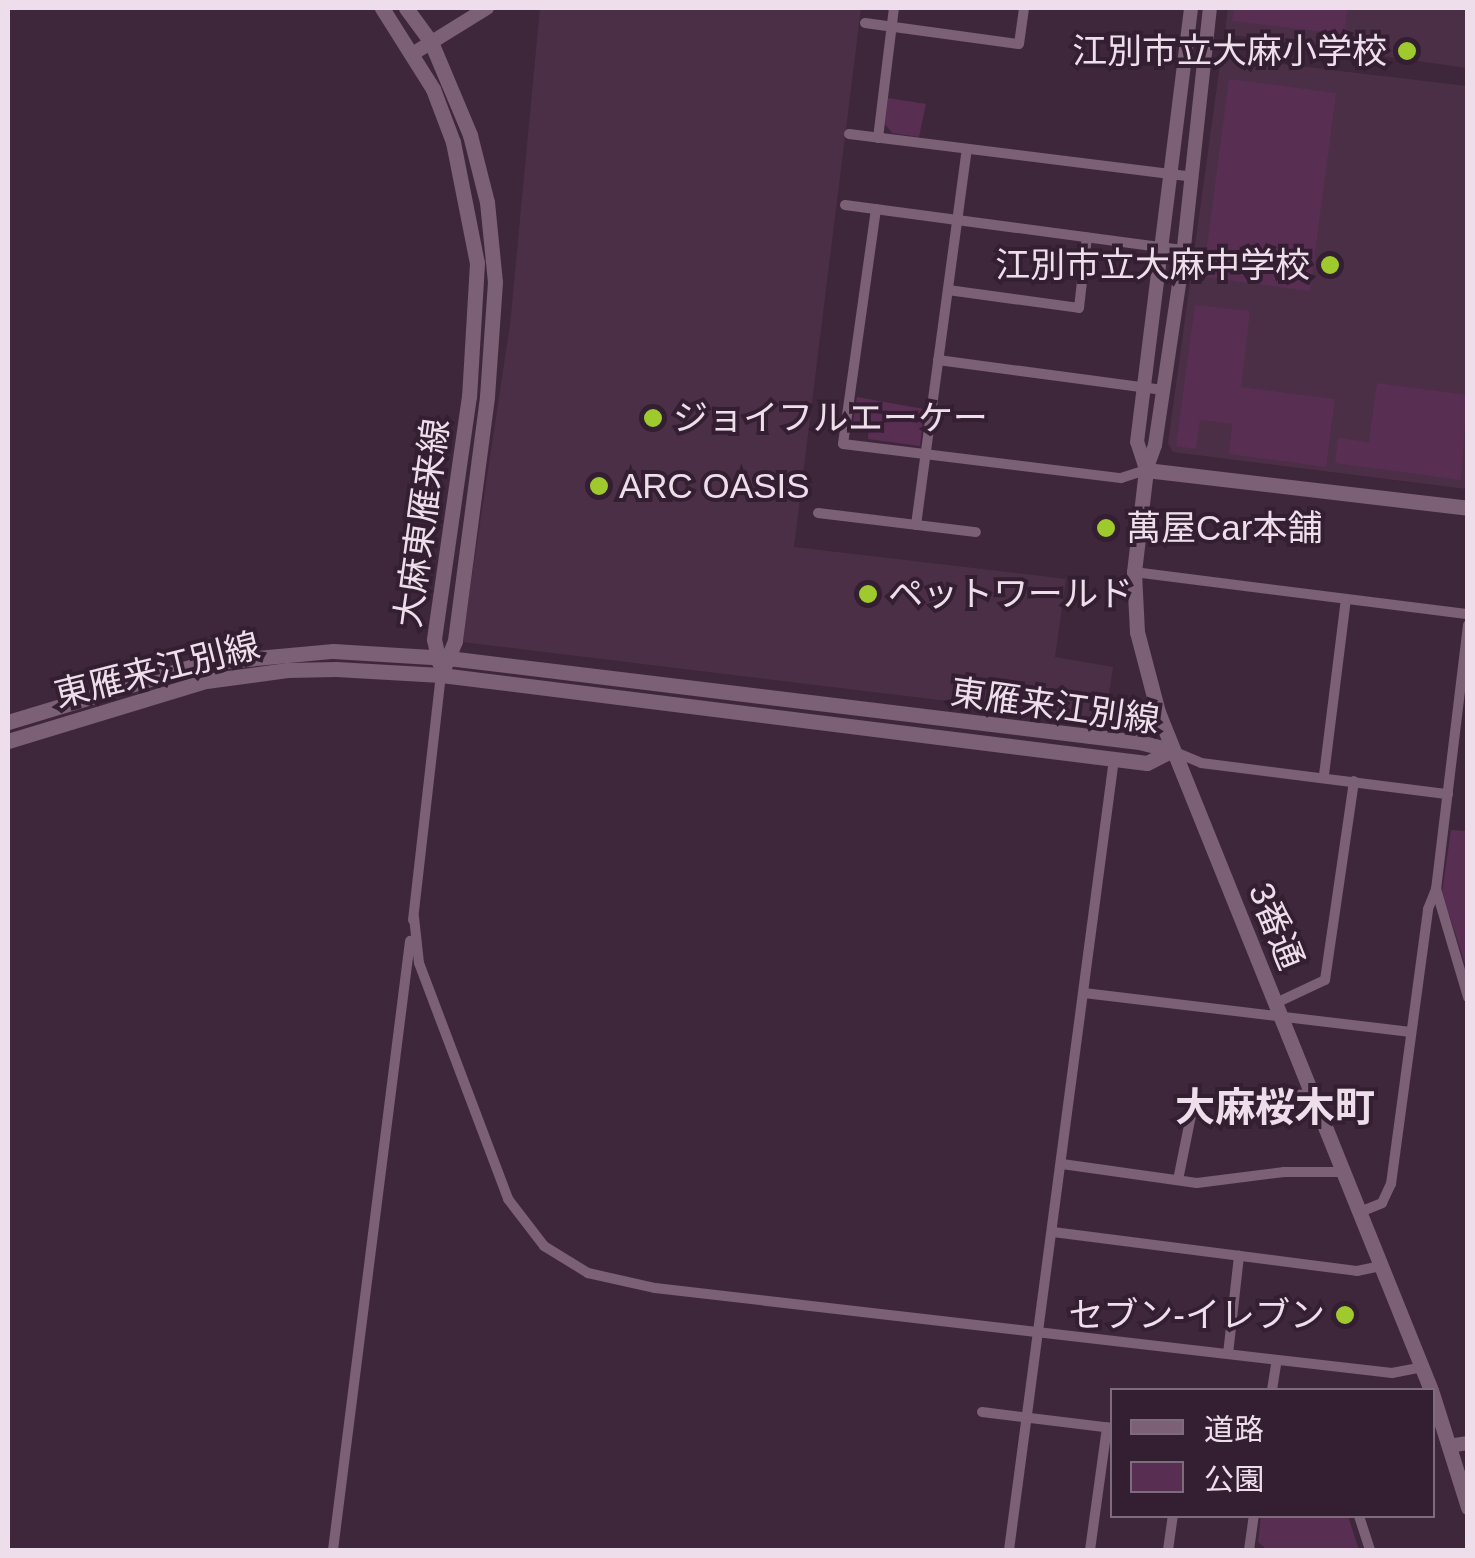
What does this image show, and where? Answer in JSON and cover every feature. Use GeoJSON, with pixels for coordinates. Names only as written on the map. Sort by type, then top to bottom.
{"type":"FeatureCollection","features":[{"type":"Feature","properties":{"kind":"main road","name":"大麻東雁来線"},"geometry":{"type":"LineString","coordinates":[[382,8],[414,52],[453,142],[478,276],[470,396],[434,639],[443,657]]}},
{"type":"Feature","properties":{"kind":"main road","name":"大麻東雁来線"},"geometry":{"type":"LineString","coordinates":[[406,8],[431,42],[470,136],[487,202],[495,282],[487,397],[455,641],[443,657],[441,676]]}},
{"type":"Feature","properties":{"kind":"main road"},"geometry":{"type":"LineString","coordinates":[[1146,470],[1468,508]]}},
{"type":"Feature","properties":{"kind":"main road","name":"3番通"},"geometry":{"type":"LineString","coordinates":[[1146,470],[1134,572],[1141,653],[1172,750],[1430,1388]]}},
{"type":"Feature","properties":{"kind":"main road","name":"東雁来江別線"},"geometry":{"type":"LineString","coordinates":[[8,722],[155,676],[236,658],[332,651],[443,657],[1139,742],[1172,750]]}},
{"type":"Feature","properties":{"kind":"main road","name":"東雁来江別線"},"geometry":{"type":"LineString","coordinates":[[8,741],[157,694],[239,676],[336,669],[441,676],[1146,763],[1172,750]]}},
{"type":"Feature","properties":{"kind":"main road","name":"3番通"},"geometry":{"type":"LineString","coordinates":[[1435,1402],[1468,1507]]}},
{"type":"Feature","properties":{"kind":"street"},"geometry":{"type":"LineString","coordinates":[[414,52],[487,8]]}},
{"type":"Feature","properties":{"kind":"street"},"geometry":{"type":"LineString","coordinates":[[878,138],[894,8]]}},
{"type":"Feature","properties":{"kind":"street"},"geometry":{"type":"LineString","coordinates":[[865,23],[1019,44],[1024,8]]}},
{"type":"Feature","properties":{"kind":"street","name":"3番通"},"geometry":{"type":"LineString","coordinates":[[1146,470],[1137,442],[1190,8]]}},
{"type":"Feature","properties":{"kind":"street","name":"3番通"},"geometry":{"type":"LineString","coordinates":[[1146,470],[1163,390],[1184,250],[1210,8]]}},
{"type":"Feature","properties":{"kind":"street"},"geometry":{"type":"LineString","coordinates":[[849,134],[1192,178]]}},
{"type":"Feature","properties":{"kind":"street"},"geometry":{"type":"LineString","coordinates":[[916,525],[967,149]]}},
{"type":"Feature","properties":{"kind":"street"},"geometry":{"type":"LineString","coordinates":[[845,204],[1184,250]]}},
{"type":"Feature","properties":{"kind":"street"},"geometry":{"type":"LineString","coordinates":[[876,209],[844,444],[1121,478],[1146,470]]}},
{"type":"Feature","properties":{"kind":"street"},"geometry":{"type":"LineString","coordinates":[[948,290],[1079,308],[1087,237]]}},
{"type":"Feature","properties":{"kind":"street"},"geometry":{"type":"LineString","coordinates":[[938,360],[1163,390]]}},
{"type":"Feature","properties":{"kind":"street"},"geometry":{"type":"LineString","coordinates":[[818,512],[976,532]]}},
{"type":"Feature","properties":{"kind":"street"},"geometry":{"type":"LineString","coordinates":[[1134,572],[1468,614]]}},
{"type":"Feature","properties":{"kind":"street"},"geometry":{"type":"LineString","coordinates":[[1324,775],[1346,599]]}},
{"type":"Feature","properties":{"kind":"street"},"geometry":{"type":"LineString","coordinates":[[1360,1212],[1382,1203],[1390,1184],[1428,909],[1436,889],[1468,625]]}},
{"type":"Feature","properties":{"kind":"street"},"geometry":{"type":"LineString","coordinates":[[333,1550],[441,676]]}},
{"type":"Feature","properties":{"kind":"street"},"geometry":{"type":"LineString","coordinates":[[1172,750],[1202,763],[1324,775],[1448,794]]}},
{"type":"Feature","properties":{"kind":"street"},"geometry":{"type":"LineString","coordinates":[[1009,1550],[1114,759]]}},
{"type":"Feature","properties":{"kind":"street"},"geometry":{"type":"LineString","coordinates":[[1279,1011],[1325,980],[1354,781]]}},
{"type":"Feature","properties":{"kind":"street"},"geometry":{"type":"LineString","coordinates":[[1436,889],[1468,997]]}},
{"type":"Feature","properties":{"kind":"street"},"geometry":{"type":"LineString","coordinates":[[414,916],[419,963],[508,1199],[532,1234],[558,1256],[588,1273],[620,1283],[1392,1373],[1422,1367]]}},
{"type":"Feature","properties":{"kind":"street"},"geometry":{"type":"LineString","coordinates":[[1084,993],[1279,1011],[1410,1032]]}},
{"type":"Feature","properties":{"kind":"street"},"geometry":{"type":"LineString","coordinates":[[1178,1180],[1194,1100],[1313,1094]]}},
{"type":"Feature","properties":{"kind":"street"},"geometry":{"type":"LineString","coordinates":[[1062,1164],[1178,1180],[1344,1172]]}},
{"type":"Feature","properties":{"kind":"street"},"geometry":{"type":"LineString","coordinates":[[1053,1232],[1357,1271],[1381,1266]]}},
{"type":"Feature","properties":{"kind":"street"},"geometry":{"type":"LineString","coordinates":[[1228,1354],[1239,1256]]}},
{"type":"Feature","properties":{"kind":"street"},"geometry":{"type":"LineString","coordinates":[[1272,1388],[1277,1360]]}},
{"type":"Feature","properties":{"kind":"street"},"geometry":{"type":"LineString","coordinates":[[982,1412],[1110,1428],[1090,1550]]}},
{"type":"Feature","properties":{"kind":"street"},"geometry":{"type":"LineString","coordinates":[[1449,1446],[1468,1443]]}},
{"type":"Feature","properties":{"kind":"street"},"geometry":{"type":"LineString","coordinates":[[1168,1550],[1173,1518]]}},
{"type":"Feature","properties":{"kind":"street"},"geometry":{"type":"LineString","coordinates":[[1249,1550],[1254,1518]]}},
{"type":"Feature","properties":{"kind":"street"},"geometry":{"type":"LineString","coordinates":[[1360,1518],[1370,1550]]}},
{"type":"Feature","properties":{"kind":"shaded area","name":"ジョイフルエーケー"},"geometry":{"type":"Polygon","coordinates":[[[540,8],[861,8],[794,547],[1066,579],[1055,657],[1113,667],[1105,720],[462,642],[510,325],[540,8]]]}},
{"type":"Feature","properties":{"kind":"shaded area","name":"江別市立大麻小学校"},"geometry":{"type":"Polygon","coordinates":[[[1228,8],[1467,8],[1467,68],[1225,34],[1228,8]]]}},
{"type":"Feature","properties":{"kind":"shaded area","name":"江別市立大麻中学校"},"geometry":{"type":"Polygon","coordinates":[[[1221,57],[1467,86],[1467,489],[1173,452],[1168,443],[1221,57]]]}},
{"type":"Feature","properties":{"kind":"green space"},"geometry":{"type":"Polygon","coordinates":[[[1234,8],[1348,8],[1344,34],[1232,21],[1234,8]]]}},
{"type":"Feature","properties":{"kind":"green space"},"geometry":{"type":"Polygon","coordinates":[[[1229,79],[1336,93],[1310,291],[1203,277],[1229,79]]]}},
{"type":"Feature","properties":{"kind":"green space"},"geometry":{"type":"Polygon","coordinates":[[[888,98],[926,104],[919,137],[892,133],[885,124],[888,98]]]}},
{"type":"Feature","properties":{"kind":"green space"},"geometry":{"type":"Polygon","coordinates":[[[1195,305],[1250,311],[1241,387],[1335,399],[1326,467],[1229,454],[1232,424],[1200,420],[1196,449],[1176,446],[1195,305]]]}},
{"type":"Feature","properties":{"kind":"green space"},"geometry":{"type":"Polygon","coordinates":[[[1377,383],[1467,395],[1461,480],[1335,463],[1338,438],[1369,442],[1377,383]]]}},
{"type":"Feature","properties":{"kind":"green space"},"geometry":{"type":"Polygon","coordinates":[[[857,397],[924,409],[920,446],[868,439],[869,424],[853,422],[857,397]]]}},
{"type":"Feature","properties":{"kind":"green space"},"geometry":{"type":"Polygon","coordinates":[[[1451,830],[1467,831],[1467,970],[1442,892],[1451,830]]]}},
{"type":"Feature","properties":{"kind":"green space"},"geometry":{"type":"Polygon","coordinates":[[[1261,1518],[1349,1518],[1359,1550],[1267,1550],[1258,1542],[1261,1518]]]}},
{"type":"Feature","properties":{"kind":"place","name":"江別市立大麻小学校"},"geometry":{"type":"Point","coordinates":[1407,51]}},
{"type":"Feature","properties":{"kind":"place","name":"江別市立大麻中学校"},"geometry":{"type":"Point","coordinates":[1330,265]}},
{"type":"Feature","properties":{"kind":"place","name":"ジョイフルエーケー"},"geometry":{"type":"Point","coordinates":[653,418]}},
{"type":"Feature","properties":{"kind":"place","name":"ARC OASIS"},"geometry":{"type":"Point","coordinates":[599,486]}},
{"type":"Feature","properties":{"kind":"place","name":"萬屋Car本舗"},"geometry":{"type":"Point","coordinates":[1106,528]}},
{"type":"Feature","properties":{"kind":"place","name":"ペットワールド"},"geometry":{"type":"Point","coordinates":[868,594]}},
{"type":"Feature","properties":{"kind":"place","name":"セブン-イレブン"},"geometry":{"type":"Point","coordinates":[1345,1315]}},
{"type":"Feature","properties":{"kind":"district","name":"大麻桜木町"},"geometry":{"type":"Point","coordinates":[1275,1107]}}]}
